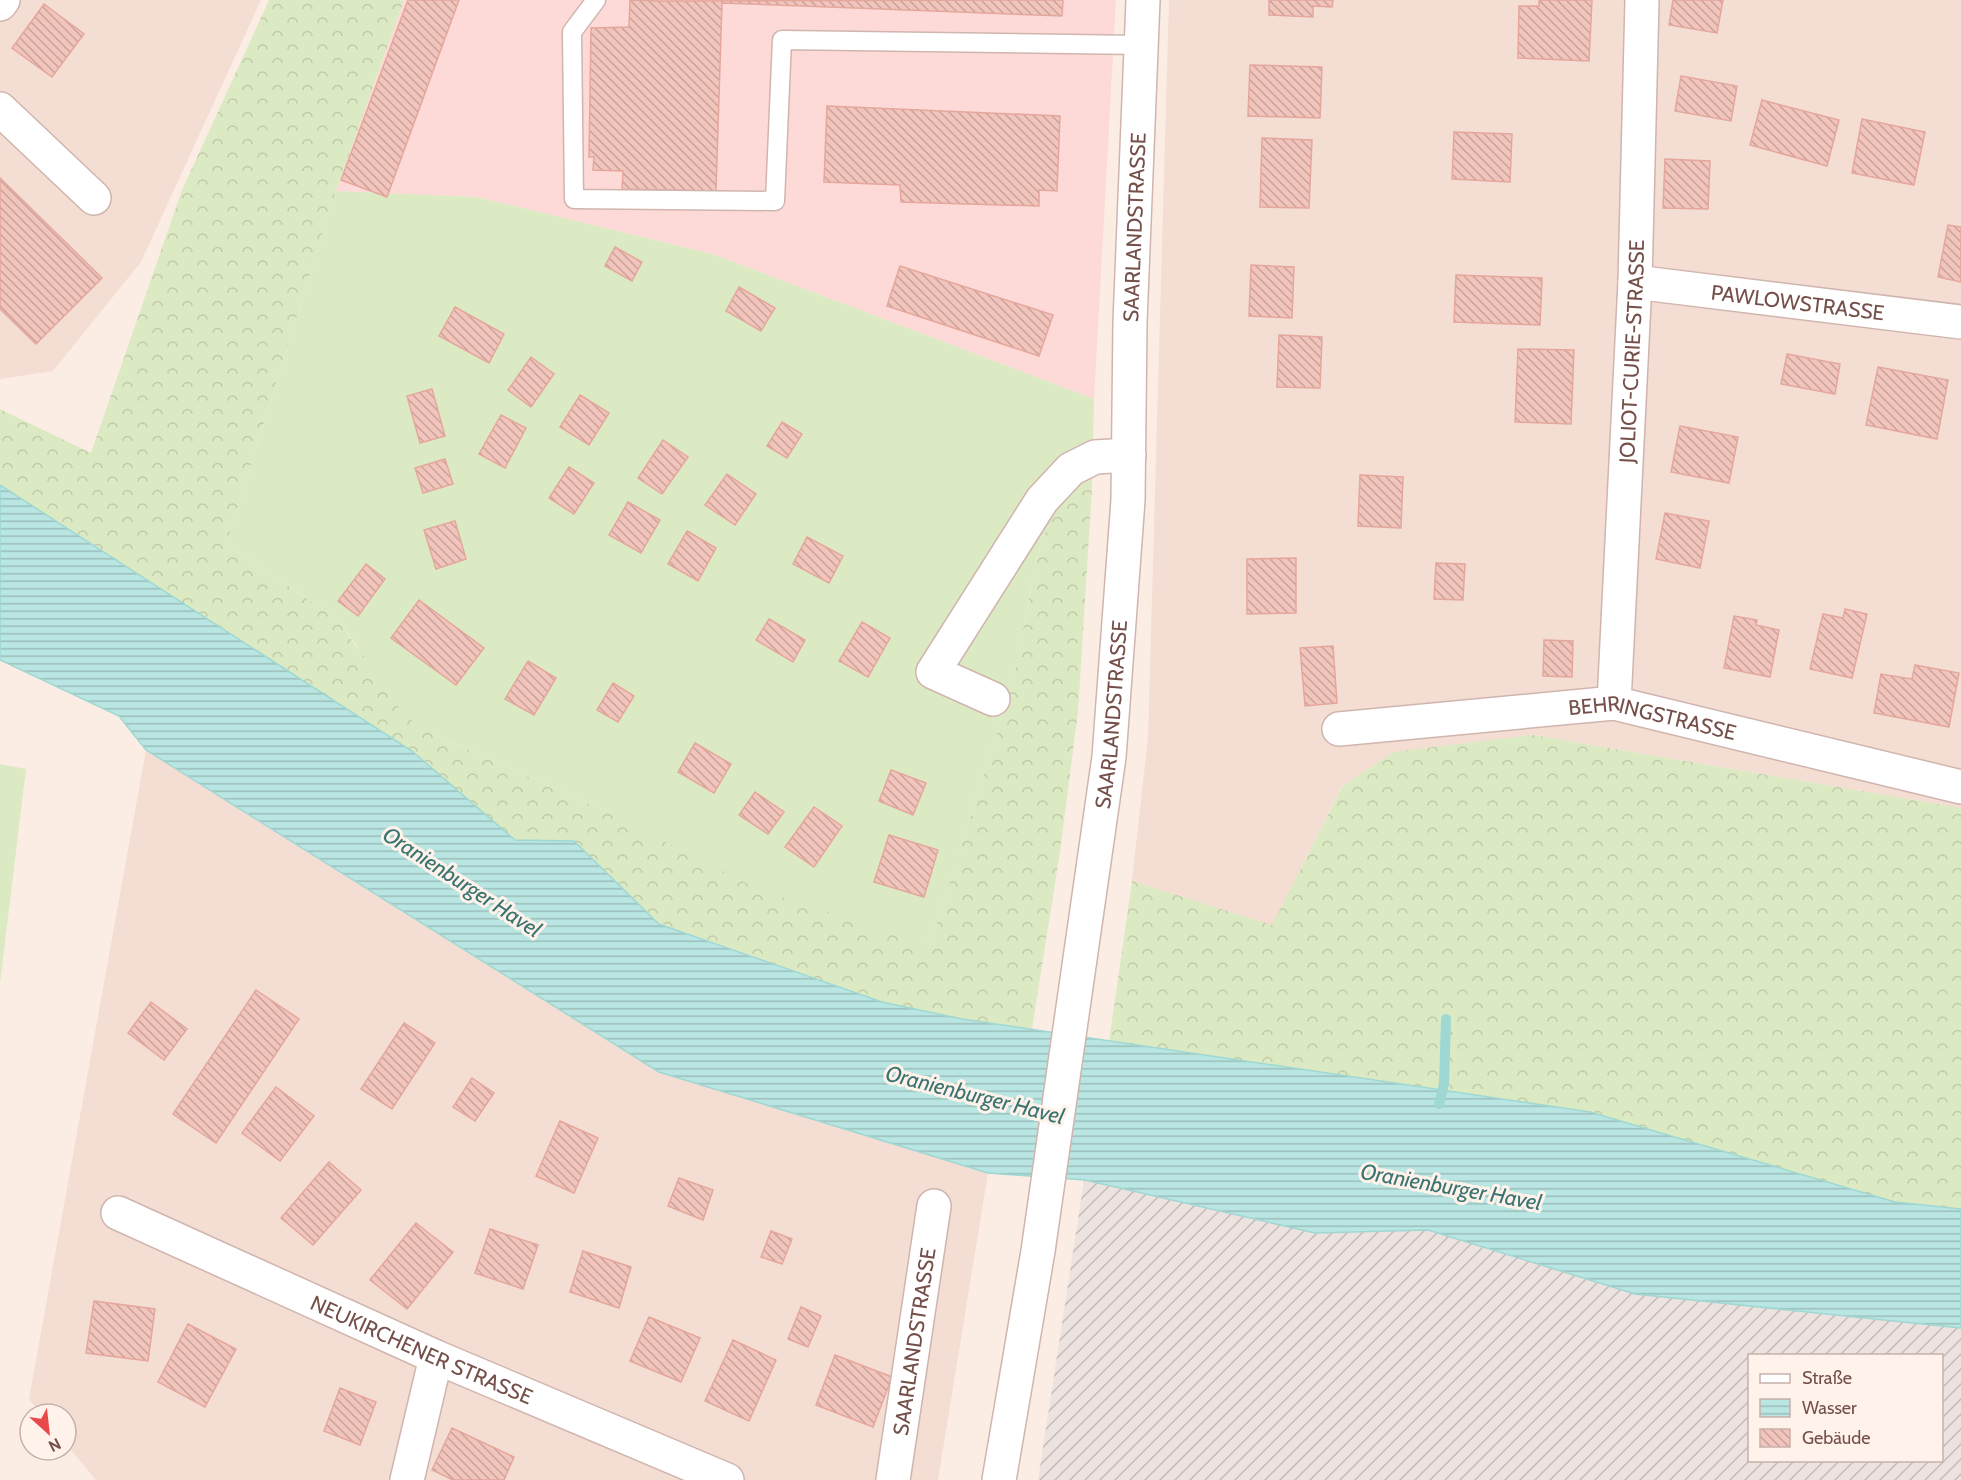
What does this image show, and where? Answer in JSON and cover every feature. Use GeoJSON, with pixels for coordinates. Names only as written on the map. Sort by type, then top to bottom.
{"type":"FeatureCollection","features":[{"type":"Feature","properties":{"kind":"street"},"geometry":{"type":"LineString","coordinates":[[0,4],[3,0]]}},
{"type":"Feature","properties":{"kind":"street","name":"SAARLANDSTRASSE"},"geometry":{"type":"LineString","coordinates":[[999,1480],[1038,1251],[1109,757],[1123,580],[1129,455],[1130,322],[1143,0]]}},
{"type":"Feature","properties":{"kind":"street","name":"JOLIOT-CURIE-STRASSE"},"geometry":{"type":"LineString","coordinates":[[1614,703],[1635,282],[1642,0]]}},
{"type":"Feature","properties":{"kind":"street"},"geometry":{"type":"LineString","coordinates":[[0,110],[94,198]]}},
{"type":"Feature","properties":{"kind":"street","name":"PAWLOWSTRASSE"},"geometry":{"type":"LineString","coordinates":[[1635,282],[1961,322]]}},
{"type":"Feature","properties":{"kind":"street"},"geometry":{"type":"LineString","coordinates":[[993,699],[933,672],[1042,500],[1071,469],[1095,457],[1129,455]]}},
{"type":"Feature","properties":{"kind":"street","name":"BEHRINGSTRASSE"},"geometry":{"type":"LineString","coordinates":[[1339,729],[1614,703],[1961,787]]}},
{"type":"Feature","properties":{"kind":"street","name":"SAARLANDSTRASSE"},"geometry":{"type":"LineString","coordinates":[[893,1480],[934,1206]]}},
{"type":"Feature","properties":{"kind":"street","name":"NEUKIRCHENER STRASSE"},"geometry":{"type":"LineString","coordinates":[[118,1213],[436,1357],[727,1480]]}},
{"type":"Feature","properties":{"kind":"street"},"geometry":{"type":"LineString","coordinates":[[407,1480],[436,1357]]}},
{"type":"Feature","properties":{"kind":"lane"},"geometry":{"type":"LineString","coordinates":[[596,0],[572,32],[574,199],[775,201],[782,40],[1141,45]]}},
{"type":"Feature","properties":{"kind":"shaded area"},"geometry":{"type":"Polygon","coordinates":[[[0,0],[261,0],[141,262],[53,371],[0,379],[0,0]]]}},
{"type":"Feature","properties":{"kind":"shaded area"},"geometry":{"type":"Polygon","coordinates":[[[404,0],[1116,0],[1094,399],[713,254],[477,197],[336,191],[404,0]]]}},
{"type":"Feature","properties":{"kind":"shaded area"},"geometry":{"type":"Polygon","coordinates":[[[1169,0],[1961,0],[1961,808],[1533,735],[1342,786],[1272,926],[1132,881],[1148,738],[1169,0]]]}},
{"type":"Feature","properties":{"kind":"shaded area"},"geometry":{"type":"Polygon","coordinates":[[[146,750],[659,1072],[988,1173],[938,1480],[96,1480],[78,1458],[78,1402],[31,1402],[29,1399],[146,750]]]}},
{"type":"Feature","properties":{"kind":"shaded area"},"geometry":{"type":"Polygon","coordinates":[[[1084,1180],[1315,1233],[1428,1230],[1635,1294],[1961,1328],[1961,1480],[1038,1480],[1084,1180]]]}},
{"type":"Feature","properties":{"kind":"green space"},"geometry":{"type":"Polygon","coordinates":[[[269,0],[404,0],[336,191],[226,545],[338,619],[355,645],[433,734],[594,806],[930,945],[1014,678],[1037,556],[1056,501],[1092,488],[1078,712],[1060,852],[1032,1029],[962,1019],[882,1002],[659,923],[574,841],[515,840],[412,751],[0,485],[0,409],[91,453],[182,190],[269,0]]]}},
{"type":"Feature","properties":{"kind":"green space"},"geometry":{"type":"Polygon","coordinates":[[[336,191],[477,197],[713,254],[1094,399],[1092,488],[1056,501],[1037,556],[1014,678],[930,945],[760,890],[594,806],[420,728],[400,709],[338,619],[226,545],[336,191]]]}},
{"type":"Feature","properties":{"kind":"green space"},"geometry":{"type":"Polygon","coordinates":[[[1533,735],[1961,808],[1961,1209],[1895,1202],[1590,1112],[1109,1041],[1132,881],[1272,925],[1342,787],[1393,752],[1533,735]]]}},
{"type":"Feature","properties":{"kind":"green space"},"geometry":{"type":"Polygon","coordinates":[[[0,764],[26,769],[0,984],[0,764]]]}},
{"type":"Feature","properties":{"kind":"water","name":"Oranienburger Havel"},"geometry":{"type":"Polygon","coordinates":[[[0,485],[412,751],[515,840],[574,841],[659,924],[882,1002],[962,1019],[1590,1112],[1895,1202],[1961,1209],[1961,1328],[1635,1294],[1428,1230],[1315,1233],[1085,1180],[988,1173],[659,1072],[146,750],[119,716],[0,660],[0,485]]]}},
{"type":"Feature","properties":{"kind":"building"},"geometry":{"type":"Polygon","coordinates":[[[408,0],[459,0],[387,197],[341,180],[408,0]]]}},
{"type":"Feature","properties":{"kind":"building"},"geometry":{"type":"Polygon","coordinates":[[[630,0],[1063,0],[1062,16],[722,3],[716,191],[622,189],[623,171],[593,170],[594,157],[589,157],[591,28],[629,27],[630,0]]]}},
{"type":"Feature","properties":{"kind":"building"},"geometry":{"type":"Polygon","coordinates":[[[1269,0],[1333,0],[1332,7],[1313,6],[1313,17],[1269,15],[1269,0]]]}},
{"type":"Feature","properties":{"kind":"building"},"geometry":{"type":"Polygon","coordinates":[[[1539,0],[1592,0],[1589,61],[1518,58],[1519,6],[1539,6],[1539,0]]]}},
{"type":"Feature","properties":{"kind":"building"},"geometry":{"type":"Polygon","coordinates":[[[1673,0],[1723,0],[1717,33],[1669,25],[1673,0]]]}},
{"type":"Feature","properties":{"kind":"building"},"geometry":{"type":"Polygon","coordinates":[[[44,4],[84,34],[52,77],[12,48],[44,4]]]}},
{"type":"Feature","properties":{"kind":"building"},"geometry":{"type":"Polygon","coordinates":[[[1250,65],[1322,67],[1320,118],[1248,116],[1250,65]]]}},
{"type":"Feature","properties":{"kind":"building"},"geometry":{"type":"Polygon","coordinates":[[[1681,76],[1737,86],[1731,121],[1675,111],[1681,76]]]}},
{"type":"Feature","properties":{"kind":"building"},"geometry":{"type":"Polygon","coordinates":[[[1762,100],[1839,120],[1827,166],[1750,145],[1762,100]]]}},
{"type":"Feature","properties":{"kind":"building"},"geometry":{"type":"Polygon","coordinates":[[[827,106],[1060,116],[1057,191],[1039,190],[1039,206],[901,202],[900,185],[824,182],[827,106]]]}},
{"type":"Feature","properties":{"kind":"building"},"geometry":{"type":"Polygon","coordinates":[[[1862,119],[1925,132],[1914,185],[1852,173],[1862,119]]]}},
{"type":"Feature","properties":{"kind":"building"},"geometry":{"type":"Polygon","coordinates":[[[1454,132],[1512,134],[1510,182],[1452,179],[1454,132]]]}},
{"type":"Feature","properties":{"kind":"building"},"geometry":{"type":"Polygon","coordinates":[[[1262,138],[1312,140],[1309,208],[1260,207],[1262,138]]]}},
{"type":"Feature","properties":{"kind":"building"},"geometry":{"type":"Polygon","coordinates":[[[1665,159],[1710,161],[1708,209],[1663,208],[1665,159]]]}},
{"type":"Feature","properties":{"kind":"building"},"geometry":{"type":"Polygon","coordinates":[[[0,178],[102,278],[36,344],[0,309],[0,178]]]}},
{"type":"Feature","properties":{"kind":"building"},"geometry":{"type":"Polygon","coordinates":[[[1948,225],[1961,227],[1961,282],[1938,277],[1948,225]]]}},
{"type":"Feature","properties":{"kind":"building"},"geometry":{"type":"Polygon","coordinates":[[[615,247],[642,262],[632,281],[605,266],[615,247]]]}},
{"type":"Feature","properties":{"kind":"building"},"geometry":{"type":"Polygon","coordinates":[[[1251,265],[1294,267],[1292,318],[1249,316],[1251,265]]]}},
{"type":"Feature","properties":{"kind":"building"},"geometry":{"type":"Polygon","coordinates":[[[900,266],[1053,315],[1039,356],[887,306],[900,266]]]}},
{"type":"Feature","properties":{"kind":"building"},"geometry":{"type":"Polygon","coordinates":[[[1456,275],[1542,278],[1540,325],[1454,322],[1456,275]]]}},
{"type":"Feature","properties":{"kind":"building"},"geometry":{"type":"Polygon","coordinates":[[[739,287],[775,308],[761,331],[726,311],[739,287]]]}},
{"type":"Feature","properties":{"kind":"building"},"geometry":{"type":"Polygon","coordinates":[[[455,307],[504,334],[489,363],[439,336],[455,307]]]}},
{"type":"Feature","properties":{"kind":"building"},"geometry":{"type":"Polygon","coordinates":[[[1279,335],[1322,337],[1320,388],[1277,387],[1279,335]]]}},
{"type":"Feature","properties":{"kind":"building"},"geometry":{"type":"Polygon","coordinates":[[[1518,349],[1574,350],[1571,424],[1515,422],[1518,349]]]}},
{"type":"Feature","properties":{"kind":"building"},"geometry":{"type":"Polygon","coordinates":[[[1787,354],[1840,364],[1835,394],[1781,384],[1787,354]]]}},
{"type":"Feature","properties":{"kind":"building"},"geometry":{"type":"Polygon","coordinates":[[[531,357],[554,374],[531,407],[508,390],[531,357]]]}},
{"type":"Feature","properties":{"kind":"building"},"geometry":{"type":"Polygon","coordinates":[[[1878,367],[1948,380],[1937,439],[1866,425],[1878,367]]]}},
{"type":"Feature","properties":{"kind":"building"},"geometry":{"type":"Polygon","coordinates":[[[432,389],[445,436],[420,443],[407,396],[432,389]]]}},
{"type":"Feature","properties":{"kind":"building"},"geometry":{"type":"Polygon","coordinates":[[[580,395],[609,413],[589,445],[560,427],[580,395]]]}},
{"type":"Feature","properties":{"kind":"building"},"geometry":{"type":"Polygon","coordinates":[[[501,415],[526,428],[505,468],[479,454],[501,415]]]}},
{"type":"Feature","properties":{"kind":"building"},"geometry":{"type":"Polygon","coordinates":[[[782,422],[802,434],[787,458],[767,446],[782,422]]]}},
{"type":"Feature","properties":{"kind":"building"},"geometry":{"type":"Polygon","coordinates":[[[1680,426],[1738,437],[1729,483],[1671,472],[1680,426]]]}},
{"type":"Feature","properties":{"kind":"building"},"geometry":{"type":"Polygon","coordinates":[[[663,440],[688,457],[662,494],[638,478],[663,440]]]}},
{"type":"Feature","properties":{"kind":"building"},"geometry":{"type":"Polygon","coordinates":[[[445,459],[453,484],[423,493],[415,468],[445,459]]]}},
{"type":"Feature","properties":{"kind":"building"},"geometry":{"type":"Polygon","coordinates":[[[569,467],[594,483],[574,514],[549,498],[569,467]]]}},
{"type":"Feature","properties":{"kind":"building"},"geometry":{"type":"Polygon","coordinates":[[[727,474],[756,494],[735,525],[705,505],[727,474]]]}},
{"type":"Feature","properties":{"kind":"building"},"geometry":{"type":"Polygon","coordinates":[[[1360,475],[1403,477],[1401,528],[1358,526],[1360,475]]]}},
{"type":"Feature","properties":{"kind":"building"},"geometry":{"type":"Polygon","coordinates":[[[628,502],[660,520],[641,553],[609,535],[628,502]]]}},
{"type":"Feature","properties":{"kind":"building"},"geometry":{"type":"Polygon","coordinates":[[[1665,513],[1709,521],[1700,568],[1656,559],[1665,513]]]}},
{"type":"Feature","properties":{"kind":"building"},"geometry":{"type":"Polygon","coordinates":[[[455,521],[466,559],[436,569],[424,530],[455,521]]]}},
{"type":"Feature","properties":{"kind":"building"},"geometry":{"type":"Polygon","coordinates":[[[687,531],[716,548],[698,581],[668,564],[687,531]]]}},
{"type":"Feature","properties":{"kind":"building"},"geometry":{"type":"Polygon","coordinates":[[[807,537],[843,556],[829,583],[793,564],[807,537]]]}},
{"type":"Feature","properties":{"kind":"building"},"geometry":{"type":"Polygon","coordinates":[[[1296,558],[1296,613],[1247,614],[1247,559],[1296,558]]]}},
{"type":"Feature","properties":{"kind":"building"},"geometry":{"type":"Polygon","coordinates":[[[1436,563],[1465,564],[1463,600],[1434,599],[1436,563]]]}},
{"type":"Feature","properties":{"kind":"building"},"geometry":{"type":"Polygon","coordinates":[[[366,564],[385,579],[358,616],[338,601],[366,564]]]}},
{"type":"Feature","properties":{"kind":"building"},"geometry":{"type":"Polygon","coordinates":[[[419,600],[484,648],[456,685],[391,638],[419,600]]]}},
{"type":"Feature","properties":{"kind":"building"},"geometry":{"type":"Polygon","coordinates":[[[1845,609],[1867,614],[1852,678],[1810,669],[1823,614],[1843,618],[1845,609]]]}},
{"type":"Feature","properties":{"kind":"building"},"geometry":{"type":"Polygon","coordinates":[[[1734,616],[1757,620],[1756,625],[1779,630],[1770,677],[1724,668],[1734,616]]]}},
{"type":"Feature","properties":{"kind":"building"},"geometry":{"type":"Polygon","coordinates":[[[769,619],[805,640],[793,662],[756,640],[769,619]]]}},
{"type":"Feature","properties":{"kind":"building"},"geometry":{"type":"Polygon","coordinates":[[[862,622],[890,638],[868,677],[839,661],[862,622]]]}},
{"type":"Feature","properties":{"kind":"building"},"geometry":{"type":"Polygon","coordinates":[[[1544,640],[1573,641],[1572,677],[1543,676],[1544,640]]]}},
{"type":"Feature","properties":{"kind":"building"},"geometry":{"type":"Polygon","coordinates":[[[1333,646],[1337,703],[1305,706],[1300,648],[1333,646]]]}},
{"type":"Feature","properties":{"kind":"building"},"geometry":{"type":"Polygon","coordinates":[[[528,661],[556,678],[534,715],[505,699],[528,661]]]}},
{"type":"Feature","properties":{"kind":"building"},"geometry":{"type":"Polygon","coordinates":[[[1915,665],[1959,673],[1949,727],[1874,713],[1881,674],[1912,679],[1915,665]]]}},
{"type":"Feature","properties":{"kind":"building"},"geometry":{"type":"Polygon","coordinates":[[[613,683],[634,696],[618,722],[597,710],[613,683]]]}},
{"type":"Feature","properties":{"kind":"building"},"geometry":{"type":"Polygon","coordinates":[[[695,743],[731,764],[714,793],[678,772],[695,743]]]}},
{"type":"Feature","properties":{"kind":"building"},"geometry":{"type":"Polygon","coordinates":[[[891,770],[926,783],[913,815],[879,801],[891,770]]]}},
{"type":"Feature","properties":{"kind":"building"},"geometry":{"type":"Polygon","coordinates":[[[755,792],[784,812],[768,834],[739,815],[755,792]]]}},
{"type":"Feature","properties":{"kind":"building"},"geometry":{"type":"Polygon","coordinates":[[[814,807],[842,826],[814,867],[785,847],[814,807]]]}},
{"type":"Feature","properties":{"kind":"building"},"geometry":{"type":"Polygon","coordinates":[[[889,835],[938,850],[924,897],[874,882],[889,835]]]}},
{"type":"Feature","properties":{"kind":"building"},"geometry":{"type":"Polygon","coordinates":[[[256,990],[299,1019],[216,1143],[173,1114],[256,990]]]}},
{"type":"Feature","properties":{"kind":"building"},"geometry":{"type":"Polygon","coordinates":[[[151,1002],[187,1029],[164,1060],[128,1033],[151,1002]]]}},
{"type":"Feature","properties":{"kind":"building"},"geometry":{"type":"Polygon","coordinates":[[[404,1023],[435,1043],[392,1109],[361,1089],[404,1023]]]}},
{"type":"Feature","properties":{"kind":"building"},"geometry":{"type":"Polygon","coordinates":[[[472,1078],[494,1093],[475,1121],[453,1107],[472,1078]]]}},
{"type":"Feature","properties":{"kind":"building"},"geometry":{"type":"Polygon","coordinates":[[[276,1087],[314,1116],[280,1161],[242,1133],[276,1087]]]}},
{"type":"Feature","properties":{"kind":"building"},"geometry":{"type":"Polygon","coordinates":[[[560,1121],[598,1138],[574,1193],[536,1176],[560,1121]]]}},
{"type":"Feature","properties":{"kind":"building"},"geometry":{"type":"Polygon","coordinates":[[[329,1162],[361,1190],[313,1245],[281,1218],[329,1162]]]}},
{"type":"Feature","properties":{"kind":"building"},"geometry":{"type":"Polygon","coordinates":[[[679,1178],[713,1190],[703,1220],[668,1206],[679,1178]]]}},
{"type":"Feature","properties":{"kind":"building"},"geometry":{"type":"Polygon","coordinates":[[[416,1223],[453,1252],[407,1309],[370,1280],[416,1223]]]}},
{"type":"Feature","properties":{"kind":"building"},"geometry":{"type":"Polygon","coordinates":[[[490,1229],[538,1245],[523,1289],[475,1273],[490,1229]]]}},
{"type":"Feature","properties":{"kind":"building"},"geometry":{"type":"Polygon","coordinates":[[[771,1231],[792,1239],[782,1264],[761,1257],[771,1231]]]}},
{"type":"Feature","properties":{"kind":"building"},"geometry":{"type":"Polygon","coordinates":[[[583,1251],[631,1267],[619,1308],[570,1292],[583,1251]]]}},
{"type":"Feature","properties":{"kind":"building"},"geometry":{"type":"Polygon","coordinates":[[[94,1301],[155,1309],[148,1361],[86,1353],[94,1301]]]}},
{"type":"Feature","properties":{"kind":"building"},"geometry":{"type":"Polygon","coordinates":[[[801,1307],[821,1316],[808,1347],[788,1339],[801,1307]]]}},
{"type":"Feature","properties":{"kind":"building"},"geometry":{"type":"Polygon","coordinates":[[[649,1317],[700,1338],[681,1382],[630,1361],[649,1317]]]}},
{"type":"Feature","properties":{"kind":"building"},"geometry":{"type":"Polygon","coordinates":[[[188,1324],[236,1349],[205,1407],[158,1382],[188,1324]]]}},
{"type":"Feature","properties":{"kind":"building"},"geometry":{"type":"Polygon","coordinates":[[[733,1340],[776,1360],[749,1421],[705,1401],[733,1340]]]}},
{"type":"Feature","properties":{"kind":"building"},"geometry":{"type":"Polygon","coordinates":[[[835,1355],[892,1377],[873,1427],[816,1405],[835,1355]]]}},
{"type":"Feature","properties":{"kind":"building"},"geometry":{"type":"Polygon","coordinates":[[[340,1388],[376,1402],[360,1445],[324,1431],[340,1388]]]}},
{"type":"Feature","properties":{"kind":"building"},"geometry":{"type":"Polygon","coordinates":[[[452,1428],[514,1457],[504,1480],[453,1480],[432,1470],[452,1428]]]}},
{"type":"Feature","properties":{"kind":"waterway"},"geometry":{"type":"LineString","coordinates":[[1439,1104],[1444,1084],[1446,1019]]}}]}
